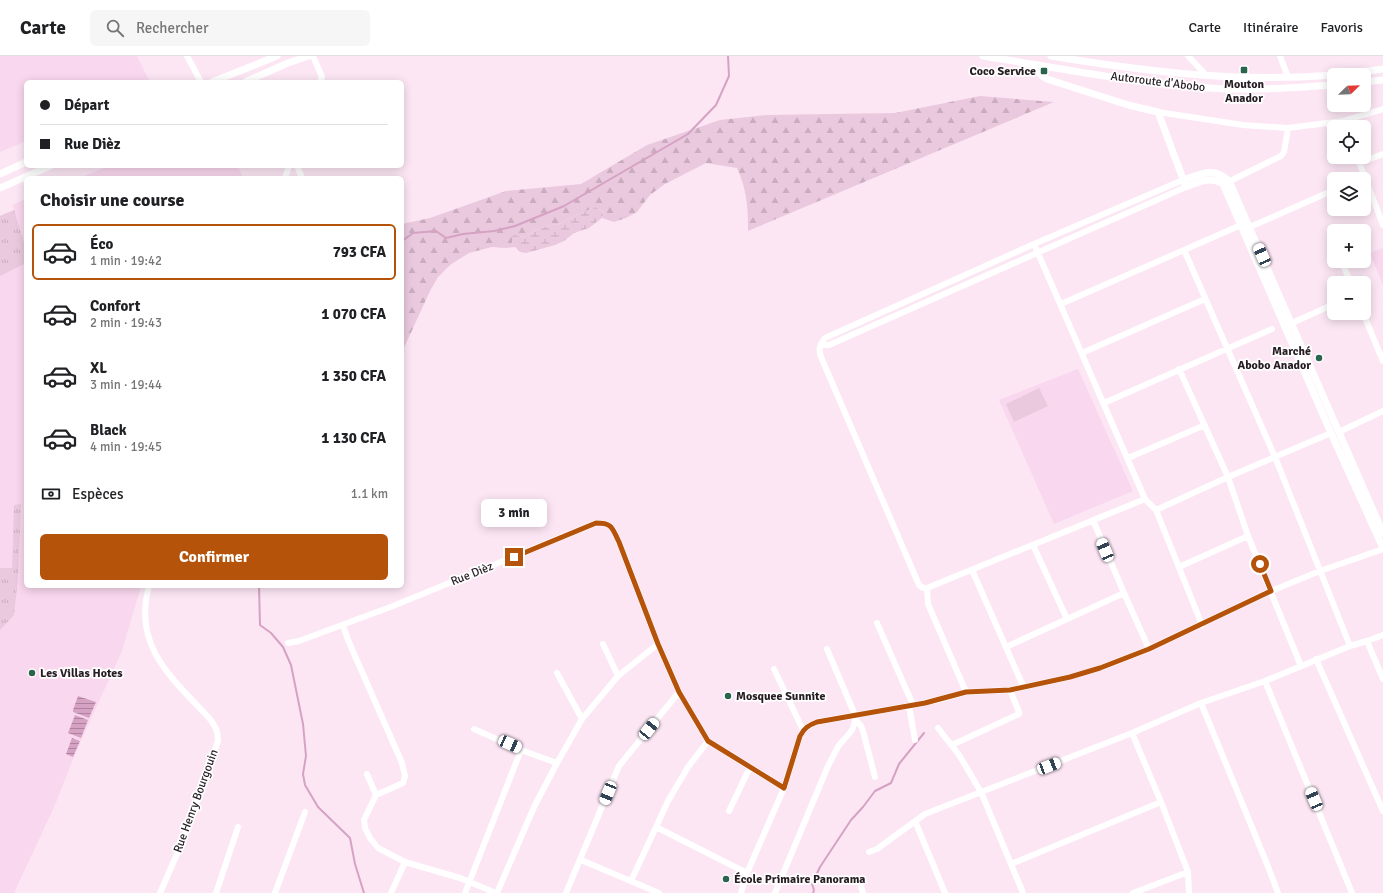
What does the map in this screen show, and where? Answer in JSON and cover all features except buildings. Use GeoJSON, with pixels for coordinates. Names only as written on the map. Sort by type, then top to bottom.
{"type":"FeatureCollection","features":[{"type":"Feature","properties":{"kind":"main road"},"geometry":{"type":"LineString","coordinates":[[217,80],[277,56]]}},
{"type":"Feature","properties":{"kind":"main road"},"geometry":{"type":"LineString","coordinates":[[250,80],[309,56]]}},
{"type":"Feature","properties":{"kind":"main road","name":"Autoroute d'Abobo"},"geometry":{"type":"LineString","coordinates":[[983,56],[1129,80],[1210,88],[1259,90],[1327,85]]}},
{"type":"Feature","properties":{"kind":"main road"},"geometry":{"type":"LineString","coordinates":[[1051,56],[1117,67],[1206,75],[1288,77],[1362,72],[1383,69]]}},
{"type":"Feature","properties":{"kind":"main road"},"geometry":{"type":"LineString","coordinates":[[1036,65],[1038,71],[1047,79],[1128,105],[1158,112],[1184,184],[1206,173],[1216,173],[1224,176],[1241,225],[1331,433],[1383,548]]}},
{"type":"Feature","properties":{"kind":"main road"},"geometry":{"type":"LineString","coordinates":[[1371,81],[1383,80]]}},
{"type":"Feature","properties":{"kind":"main road"},"geometry":{"type":"LineString","coordinates":[[0,174],[24,163]]}},
{"type":"Feature","properties":{"kind":"main road"},"geometry":{"type":"LineString","coordinates":[[27,176],[45,168]]}},
{"type":"Feature","properties":{"kind":"main road"},"geometry":{"type":"LineString","coordinates":[[0,188],[24,177]]}},
{"type":"Feature","properties":{"kind":"main road"},"geometry":{"type":"LineString","coordinates":[[1226,183],[1250,227],[1383,533]]}},
{"type":"Feature","properties":{"kind":"street"},"geometry":{"type":"LineString","coordinates":[[187,56],[200,80]]}},
{"type":"Feature","properties":{"kind":"street"},"geometry":{"type":"LineString","coordinates":[[312,56],[321,80]]}},
{"type":"Feature","properties":{"kind":"street"},"geometry":{"type":"LineString","coordinates":[[1188,56],[1206,75]]}},
{"type":"Feature","properties":{"kind":"street"},"geometry":{"type":"LineString","coordinates":[[1280,56],[1288,77]]}},
{"type":"Feature","properties":{"kind":"street"},"geometry":{"type":"LineString","coordinates":[[1354,120],[1383,109]]}},
{"type":"Feature","properties":{"kind":"street"},"geometry":{"type":"LineString","coordinates":[[1158,112],[1243,125],[1288,128],[1327,125]]}},
{"type":"Feature","properties":{"kind":"street"},"geometry":{"type":"LineString","coordinates":[[1226,183],[1281,156],[1284,152],[1288,128]]}},
{"type":"Feature","properties":{"kind":"street"},"geometry":{"type":"LineString","coordinates":[[1371,157],[1383,154]]}},
{"type":"Feature","properties":{"kind":"street"},"geometry":{"type":"LineString","coordinates":[[1360,164],[1383,225]]}},
{"type":"Feature","properties":{"kind":"street"},"geometry":{"type":"LineString","coordinates":[[1145,499],[928,588],[923,588],[919,585],[819,350],[820,345],[825,338],[1034,244],[1184,184]]}},
{"type":"Feature","properties":{"kind":"street"},"geometry":{"type":"LineString","coordinates":[[820,345],[829,345],[1038,253],[1184,184]]}},
{"type":"Feature","properties":{"kind":"street"},"geometry":{"type":"LineString","coordinates":[[1250,227],[1327,193]]}},
{"type":"Feature","properties":{"kind":"street"},"geometry":{"type":"LineString","coordinates":[[1061,304],[1241,225]]}},
{"type":"Feature","properties":{"kind":"street"},"geometry":{"type":"LineString","coordinates":[[1034,244],[1145,499],[1156,510],[1202,625]]}},
{"type":"Feature","properties":{"kind":"street"},"geometry":{"type":"LineString","coordinates":[[1184,250],[1275,457],[1350,646]]}},
{"type":"Feature","properties":{"kind":"street"},"geometry":{"type":"LineString","coordinates":[[1082,353],[1205,299]]}},
{"type":"Feature","properties":{"kind":"street"},"geometry":{"type":"LineString","coordinates":[[1292,323],[1327,307]]}},
{"type":"Feature","properties":{"kind":"street"},"geometry":{"type":"LineString","coordinates":[[1366,320],[1383,361]]}},
{"type":"Feature","properties":{"kind":"street"},"geometry":{"type":"LineString","coordinates":[[1104,402],[1272,329]]}},
{"type":"Feature","properties":{"kind":"street"},"geometry":{"type":"LineString","coordinates":[[1179,369],[1228,477],[1248,536],[1300,666]]}},
{"type":"Feature","properties":{"kind":"street"},"geometry":{"type":"LineString","coordinates":[[1339,432],[1383,411]]}},
{"type":"Feature","properties":{"kind":"street"},"geometry":{"type":"LineString","coordinates":[[1128,458],[1205,425]]}},
{"type":"Feature","properties":{"kind":"street"},"geometry":{"type":"LineString","coordinates":[[1156,510],[1228,477],[1331,433]]}},
{"type":"Feature","properties":{"kind":"street"},"geometry":{"type":"LineString","coordinates":[[1093,520],[1149,649]]}},
{"type":"Feature","properties":{"kind":"street","name":"Rue Dièz"},"geometry":{"type":"LineString","coordinates":[[344,625],[596,523],[606,523],[612,528],[619,542],[658,644],[679,692],[708,741],[784,788]]}},
{"type":"Feature","properties":{"kind":"street"},"geometry":{"type":"LineString","coordinates":[[1179,567],[1248,536]]}},
{"type":"Feature","properties":{"kind":"street"},"geometry":{"type":"LineString","coordinates":[[1033,545],[1066,619]]}},
{"type":"Feature","properties":{"kind":"street"},"geometry":{"type":"LineString","coordinates":[[741,893],[746,873],[784,788],[803,730],[810,724],[856,717],[938,700],[966,692],[1010,690],[1085,673],[1149,649],[1271,591],[1383,548]]}},
{"type":"Feature","properties":{"kind":"street"},"geometry":{"type":"LineString","coordinates":[[972,570],[1023,686]]}},
{"type":"Feature","properties":{"kind":"street","name":"Rue Henry Bourgouin"},"geometry":{"type":"LineString","coordinates":[[149,588],[146,601],[146,621],[153,651],[166,671],[210,720],[216,728],[218,734],[218,741],[184,838],[160,893]]}},
{"type":"Feature","properties":{"kind":"street"},"geometry":{"type":"LineString","coordinates":[[928,588],[928,604],[966,692]]}},
{"type":"Feature","properties":{"kind":"street"},"geometry":{"type":"LineString","coordinates":[[1006,647],[1124,593]]}},
{"type":"Feature","properties":{"kind":"street"},"geometry":{"type":"LineString","coordinates":[[877,623],[911,705],[916,740]]}},
{"type":"Feature","properties":{"kind":"street"},"geometry":{"type":"LineString","coordinates":[[288,643],[299,641],[344,625],[348,640],[402,763],[405,776],[403,783],[376,795],[364,820],[365,828],[370,838],[378,848],[405,862],[470,882],[497,893],[534,807],[556,764],[582,719],[618,676],[658,644]]}},
{"type":"Feature","properties":{"kind":"street"},"geometry":{"type":"LineString","coordinates":[[870,852],[878,849],[924,814],[1132,733],[1201,703],[1265,681],[1350,646],[1367,642],[1383,635]]}},
{"type":"Feature","properties":{"kind":"street"},"geometry":{"type":"LineString","coordinates":[[1367,642],[1383,679]]}},
{"type":"Feature","properties":{"kind":"street"},"geometry":{"type":"LineString","coordinates":[[603,644],[618,676]]}},
{"type":"Feature","properties":{"kind":"street"},"geometry":{"type":"LineString","coordinates":[[827,649],[863,731],[875,777]]}},
{"type":"Feature","properties":{"kind":"street"},"geometry":{"type":"LineString","coordinates":[[1316,660],[1383,811]]}},
{"type":"Feature","properties":{"kind":"street"},"geometry":{"type":"LineString","coordinates":[[774,669],[803,730]]}},
{"type":"Feature","properties":{"kind":"street"},"geometry":{"type":"LineString","coordinates":[[557,673],[582,719]]}},
{"type":"Feature","properties":{"kind":"street"},"geometry":{"type":"LineString","coordinates":[[1265,681],[1352,893]]}},
{"type":"Feature","properties":{"kind":"street"},"geometry":{"type":"LineString","coordinates":[[952,745],[1019,714],[1010,690]]}},
{"type":"Feature","properties":{"kind":"street"},"geometry":{"type":"LineString","coordinates":[[566,893],[619,766],[679,692]]}},
{"type":"Feature","properties":{"kind":"street"},"geometry":{"type":"LineString","coordinates":[[1201,703],[1278,893]]}},
{"type":"Feature","properties":{"kind":"street"},"geometry":{"type":"LineString","coordinates":[[775,893],[828,766],[836,751],[850,734],[856,717]]}},
{"type":"Feature","properties":{"kind":"street"},"geometry":{"type":"LineString","coordinates":[[474,728],[556,764]]}},
{"type":"Feature","properties":{"kind":"street"},"geometry":{"type":"LineString","coordinates":[[938,728],[965,763],[981,792],[1023,893]]}},
{"type":"Feature","properties":{"kind":"street"},"geometry":{"type":"LineString","coordinates":[[1132,733],[1188,872],[1189,893]]}},
{"type":"Feature","properties":{"kind":"street"},"geometry":{"type":"LineString","coordinates":[[631,881],[672,794],[688,767],[708,741]]}},
{"type":"Feature","properties":{"kind":"street"},"geometry":{"type":"LineString","coordinates":[[465,893],[522,750]]}},
{"type":"Feature","properties":{"kind":"street"},"geometry":{"type":"LineString","coordinates":[[729,811],[750,767]]}},
{"type":"Feature","properties":{"kind":"street"},"geometry":{"type":"LineString","coordinates":[[367,774],[376,795]]}},
{"type":"Feature","properties":{"kind":"street"},"geometry":{"type":"LineString","coordinates":[[1011,864],[1161,802]]}},
{"type":"Feature","properties":{"kind":"street"},"geometry":{"type":"LineString","coordinates":[[275,893],[305,812]]}},
{"type":"Feature","properties":{"kind":"street"},"geometry":{"type":"LineString","coordinates":[[915,821],[945,893]]}},
{"type":"Feature","properties":{"kind":"street"},"geometry":{"type":"LineString","coordinates":[[216,893],[238,827]]}},
{"type":"Feature","properties":{"kind":"street"},"geometry":{"type":"LineString","coordinates":[[656,827],[746,873]]}},
{"type":"Feature","properties":{"kind":"street"},"geometry":{"type":"LineString","coordinates":[[581,860],[659,893]]}},
{"type":"Feature","properties":{"kind":"street"},"geometry":{"type":"LineString","coordinates":[[391,893],[405,862]]}},
{"type":"Feature","properties":{"kind":"street"},"geometry":{"type":"LineString","coordinates":[[1133,893],[1188,872]]}},
{"type":"Feature","properties":{"kind":"shaded area"},"geometry":{"type":"Polygon","coordinates":[[[0,56],[137,56],[149,80],[24,80],[24,142],[0,152],[0,56]]]}},
{"type":"Feature","properties":{"kind":"shaded area"},"geometry":{"type":"Polygon","coordinates":[[[104,168],[239,168],[242,176],[84,176],[104,168]]]}},
{"type":"Feature","properties":{"kind":"shaded area"},"geometry":{"type":"Polygon","coordinates":[[[24,200],[24,588],[140,588],[122,651],[75,754],[55,805],[14,893],[0,893],[0,216],[14,210],[12,205],[24,200]]]}},
{"type":"Feature","properties":{"kind":"shaded area"},"geometry":{"type":"Polygon","coordinates":[[[1383,248],[1383,285],[1371,255],[1371,253],[1383,248]]]}},
{"type":"Feature","properties":{"kind":"shaded area"},"geometry":{"type":"Polygon","coordinates":[[[1078,369],[1133,491],[1054,524],[999,400],[1078,369]]]}},
{"type":"Feature","properties":{"kind":"shaded area"},"geometry":{"type":"Polygon","coordinates":[[[78,696],[96,702],[89,718],[73,712],[78,696]]]}},
{"type":"Feature","properties":{"kind":"shaded area"},"geometry":{"type":"Polygon","coordinates":[[[75,715],[88,720],[81,738],[68,733],[75,715]]]}},
{"type":"Feature","properties":{"kind":"shaded area"},"geometry":{"type":"Polygon","coordinates":[[[72,738],[80,741],[73,757],[66,754],[72,738]]]}},
{"type":"Feature","properties":{"kind":"green space"},"geometry":{"type":"Polygon","coordinates":[[[980,96],[1054,102],[748,231],[746,199],[743,184],[737,168],[706,163],[665,184],[650,195],[637,212],[626,218],[614,222],[602,218],[604,212],[596,207],[559,224],[550,225],[534,231],[524,237],[515,235],[512,243],[516,247],[492,247],[469,253],[450,265],[438,277],[404,348],[404,224],[430,218],[506,191],[581,184],[647,145],[720,120],[767,115],[895,113],[980,96]]]}},
{"type":"Feature","properties":{"kind":"green space"},"geometry":{"type":"Polygon","coordinates":[[[596,207],[604,212],[602,218],[589,228],[574,233],[564,241],[555,245],[526,253],[520,252],[512,243],[512,236],[515,235],[524,237],[534,231],[550,225],[559,224],[596,207]]]}},
{"type":"Feature","properties":{"kind":"green space"},"geometry":{"type":"Polygon","coordinates":[[[14,210],[24,242],[24,264],[0,276],[0,216],[14,210]]]}},
{"type":"Feature","properties":{"kind":"green space"},"geometry":{"type":"Polygon","coordinates":[[[1039,388],[1048,406],[1014,422],[1006,404],[1039,388]]]}},
{"type":"Feature","properties":{"kind":"green space"},"geometry":{"type":"Polygon","coordinates":[[[21,504],[18,578],[14,615],[0,630],[0,568],[12,568],[14,505],[21,504]]]}},
{"type":"Feature","properties":{"kind":"waterway"},"geometry":{"type":"LineString","coordinates":[[404,240],[413,233],[436,231],[446,238],[463,234],[494,231],[515,226],[564,206],[688,134],[716,105],[729,76],[728,56]]}},
{"type":"Feature","properties":{"kind":"waterway"},"geometry":{"type":"LineString","coordinates":[[259,588],[260,625],[271,633],[283,647],[291,665],[303,724],[306,756],[303,774],[305,785],[318,807],[350,838],[355,864],[364,893]]}},
{"type":"Feature","properties":{"kind":"waterway"},"geometry":{"type":"LineString","coordinates":[[813,893],[814,890],[812,884],[820,867],[851,820],[875,791],[891,783],[899,764],[924,733]]}},
{"type":"Feature","properties":{"kind":"place","name":"Mouton Anador"},"geometry":{"type":"Point","coordinates":[1244,70]}},
{"type":"Feature","properties":{"kind":"place","name":"Coco Service"},"geometry":{"type":"Point","coordinates":[1044,71]}},
{"type":"Feature","properties":{"kind":"place","name":"Marché Abobo Anador"},"geometry":{"type":"Point","coordinates":[1319,358]}},
{"type":"Feature","properties":{"kind":"place","name":"Les Villas Hotes"},"geometry":{"type":"Point","coordinates":[32,673]}},
{"type":"Feature","properties":{"kind":"place","name":"Mosquee Sunnite"},"geometry":{"type":"Point","coordinates":[728,696]}},
{"type":"Feature","properties":{"kind":"place","name":"École Primaire Panorama"},"geometry":{"type":"Point","coordinates":[726,879]}},
{"type":"Feature","properties":{"kind":"route"},"geometry":{"type":"LineString","coordinates":[[514,557],[596,523],[606,523],[612,528],[619,542],[658,644],[679,692],[708,741],[784,788],[800,736],[803,730],[810,724],[856,714],[938,700],[966,692],[1010,690],[1070,677],[1100,668],[1149,649],[1271,591],[1260,564]]}}]}
